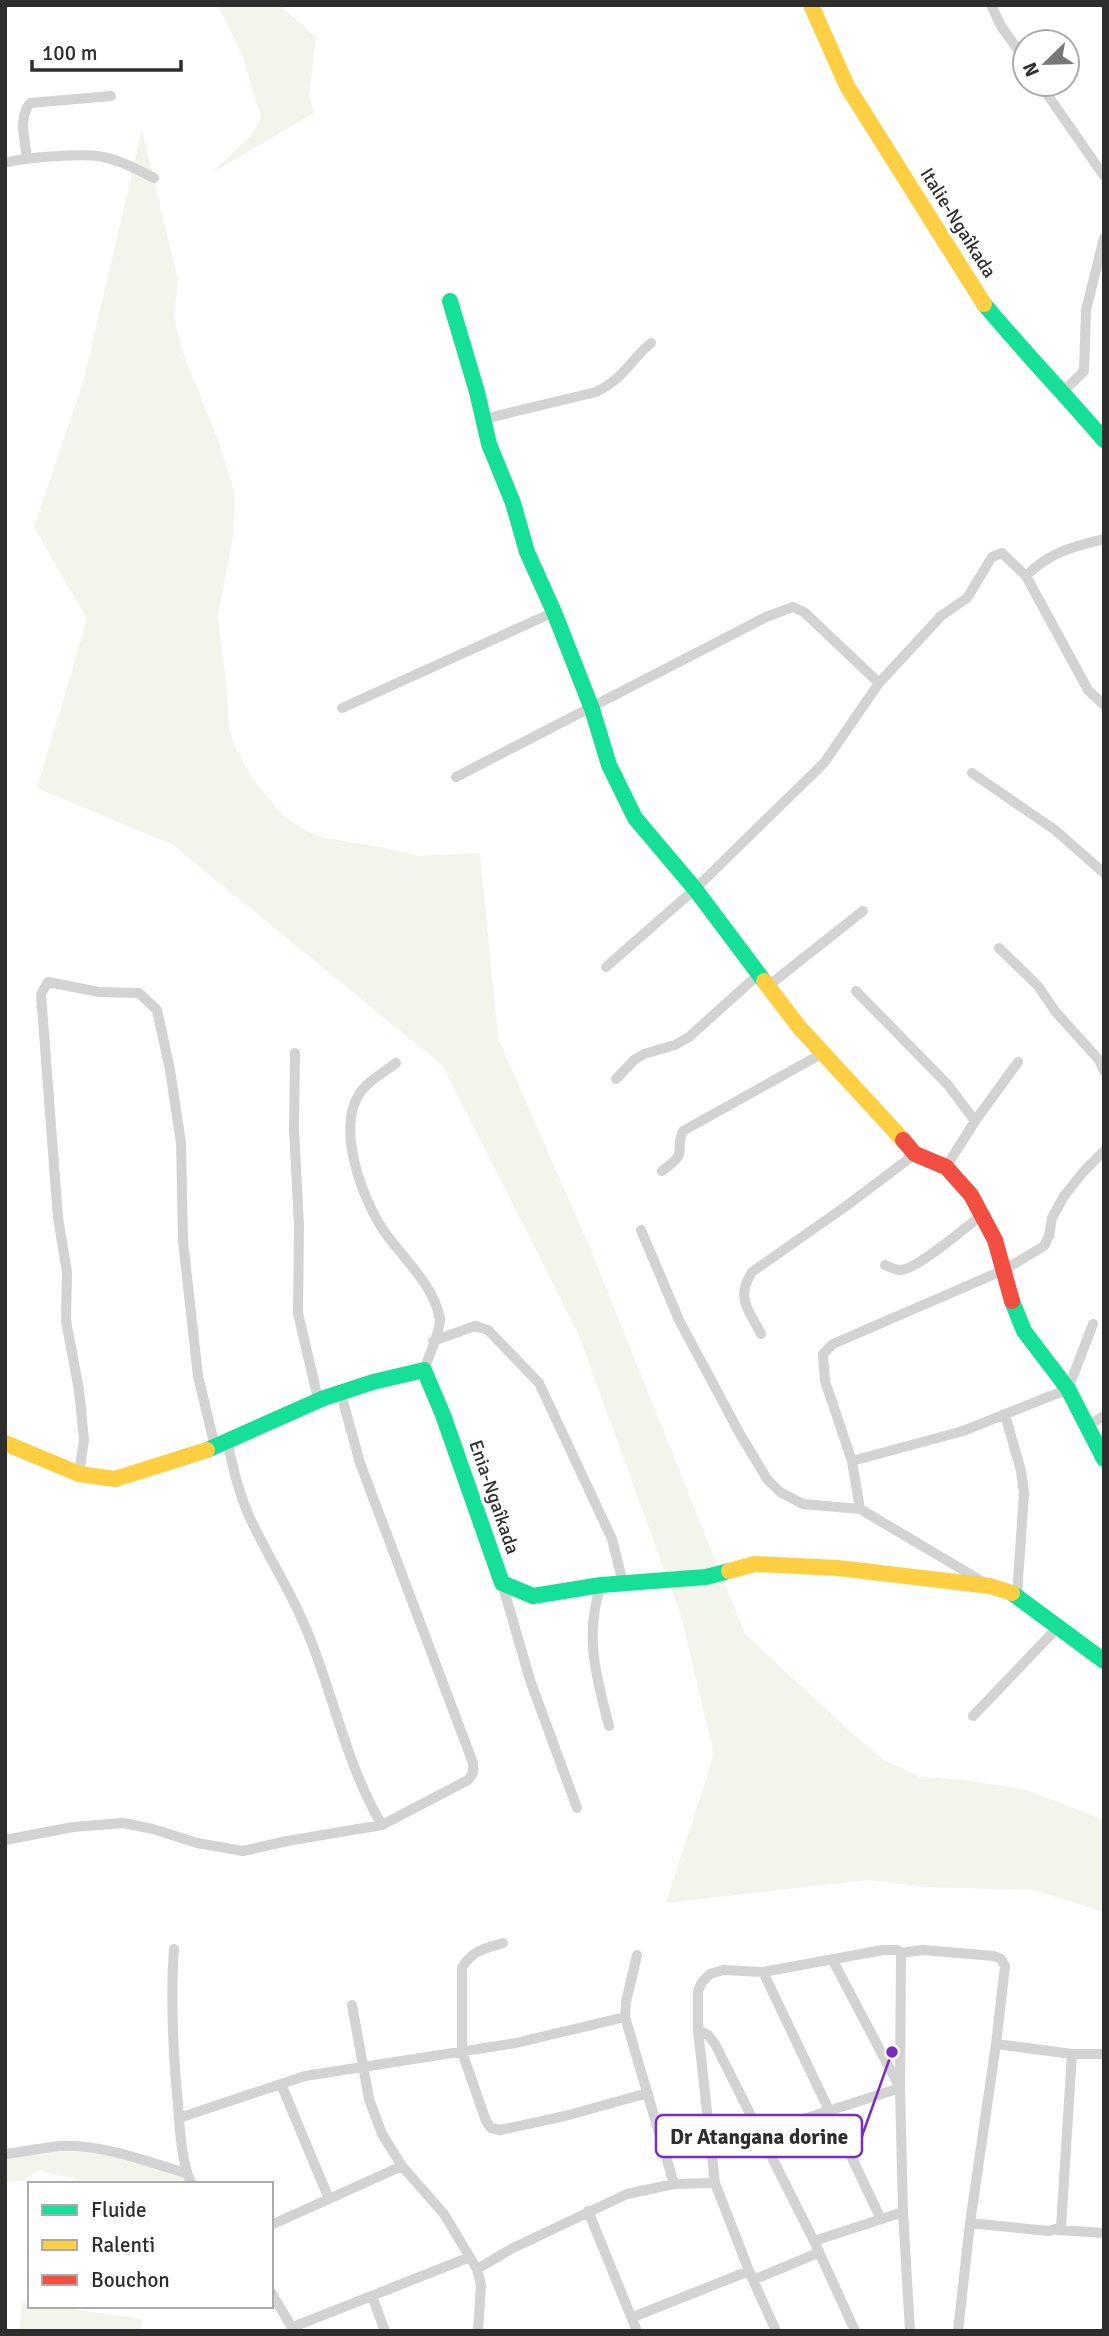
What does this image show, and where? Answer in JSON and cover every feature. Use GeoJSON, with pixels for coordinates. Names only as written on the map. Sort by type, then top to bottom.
{"type":"FeatureCollection","features":[{"type":"Feature","properties":{"kind":"street","name":"Italie-Ngaîkada"},"geometry":{"type":"LineString","coordinates":[[811,5],[853,96],[984,304],[1022,350],[1103,436]]}},
{"type":"Feature","properties":{"kind":"street"},"geometry":{"type":"LineString","coordinates":[[991,5],[1011,40]]}},
{"type":"Feature","properties":{"kind":"street"},"geometry":{"type":"LineString","coordinates":[[27,158],[23,119],[30,103],[111,96]]}},
{"type":"Feature","properties":{"kind":"street"},"geometry":{"type":"LineString","coordinates":[[1050,98],[1104,176]]}},
{"type":"Feature","properties":{"kind":"street"},"geometry":{"type":"LineString","coordinates":[[5,163],[27,158],[97,156],[130,165],[154,178]]}},
{"type":"Feature","properties":{"kind":"street"},"geometry":{"type":"LineString","coordinates":[[1063,392],[1084,371],[1086,364],[1086,310],[1104,239]]}},
{"type":"Feature","properties":{"kind":"street"},"geometry":{"type":"LineString","coordinates":[[450,301],[489,444],[513,503],[527,552],[592,709],[610,765],[635,818],[695,889],[799,1027],[915,1154],[946,1167],[971,1195],[995,1240],[1014,1308],[1024,1331],[1068,1389],[1104,1459]]}},
{"type":"Feature","properties":{"kind":"street"},"geometry":{"type":"LineString","coordinates":[[484,419],[609,386],[627,371],[641,351],[651,343]]}},
{"type":"Feature","properties":{"kind":"street"},"geometry":{"type":"LineString","coordinates":[[1026,576],[1042,561],[1068,548],[1104,539]]}},
{"type":"Feature","properties":{"kind":"street"},"geometry":{"type":"LineString","coordinates":[[606,967],[695,889],[824,763],[879,683],[941,616],[967,598],[997,553],[1002,553],[1026,576],[1088,690],[1104,705]]}},
{"type":"Feature","properties":{"kind":"street"},"geometry":{"type":"LineString","coordinates":[[456,777],[766,617],[793,607],[804,612],[879,683]]}},
{"type":"Feature","properties":{"kind":"street"},"geometry":{"type":"LineString","coordinates":[[342,708],[554,612]]}},
{"type":"Feature","properties":{"kind":"street"},"geometry":{"type":"LineString","coordinates":[[972,773],[1055,830],[1104,873]]}},
{"type":"Feature","properties":{"kind":"street"},"geometry":{"type":"LineString","coordinates":[[616,1079],[634,1060],[644,1054],[675,1045],[689,1037],[763,980],[863,911]]}},
{"type":"Feature","properties":{"kind":"street"},"geometry":{"type":"LineString","coordinates":[[999,948],[1038,986],[1062,1020],[1100,1060],[1104,1071]]}},
{"type":"Feature","properties":{"kind":"street"},"geometry":{"type":"LineString","coordinates":[[79,1474],[84,1440],[79,1390],[66,1321],[66,1272],[58,1218],[41,995],[48,982],[99,992],[139,993],[157,1010],[181,1143],[183,1241],[198,1376],[249,1515],[307,1630],[362,1787],[382,1825]]}},
{"type":"Feature","properties":{"kind":"street"},"geometry":{"type":"LineString","coordinates":[[856,991],[948,1085],[975,1121]]}},
{"type":"Feature","properties":{"kind":"street"},"geometry":{"type":"LineString","coordinates":[[295,1053],[298,1313],[318,1399]]}},
{"type":"Feature","properties":{"kind":"street"},"geometry":{"type":"LineString","coordinates":[[662,1171],[678,1160],[682,1152],[683,1131],[823,1053]]}},
{"type":"Feature","properties":{"kind":"street"},"geometry":{"type":"LineString","coordinates":[[946,1167],[1018,1062]]}},
{"type":"Feature","properties":{"kind":"street"},"geometry":{"type":"LineString","coordinates":[[5,1443],[79,1474],[115,1479],[221,1443],[318,1399],[341,1394],[389,1376],[424,1370],[441,1323],[436,1307],[413,1267],[385,1233],[369,1203],[354,1160],[351,1134],[352,1109],[363,1089],[396,1063]]}},
{"type":"Feature","properties":{"kind":"street"},"geometry":{"type":"LineString","coordinates":[[860,1509],[852,1461],[825,1381],[823,1354],[833,1344],[1004,1270],[1044,1246],[1052,1218],[1064,1196],[1104,1151]]}},
{"type":"Feature","properties":{"kind":"street"},"geometry":{"type":"LineString","coordinates":[[761,1334],[742,1297],[743,1285],[752,1272],[915,1154]]}},
{"type":"Feature","properties":{"kind":"street"},"geometry":{"type":"LineString","coordinates":[[885,1265],[898,1270],[906,1269],[983,1214]]}},
{"type":"Feature","properties":{"kind":"street"},"geometry":{"type":"LineString","coordinates":[[641,1230],[679,1320],[767,1479],[780,1492],[803,1504],[860,1509],[990,1586]]}},
{"type":"Feature","properties":{"kind":"street"},"geometry":{"type":"LineString","coordinates":[[852,1461],[963,1431],[1068,1389],[1093,1324]]}},
{"type":"Feature","properties":{"kind":"street"},"geometry":{"type":"LineString","coordinates":[[433,1341],[475,1326],[488,1330],[539,1384],[612,1539],[623,1583]]}},
{"type":"Feature","properties":{"kind":"street","name":"Enia-Ngaîkada"},"geometry":{"type":"LineString","coordinates":[[424,1370],[502,1583],[533,1596],[601,1585],[706,1577],[755,1564],[838,1568],[990,1586],[1017,1595],[1104,1661]]}},
{"type":"Feature","properties":{"kind":"street"},"geometry":{"type":"LineString","coordinates":[[5,1840],[73,1827],[123,1823],[243,1852],[287,1841],[382,1825],[468,1780],[473,1773],[473,1763],[360,1463],[341,1394]]}},
{"type":"Feature","properties":{"kind":"street"},"geometry":{"type":"LineString","coordinates":[[1005,1415],[1021,1471],[1024,1493],[1017,1595]]}},
{"type":"Feature","properties":{"kind":"street"},"geometry":{"type":"LineString","coordinates":[[1087,1426],[1104,1416]]}},
{"type":"Feature","properties":{"kind":"street"},"geometry":{"type":"LineString","coordinates":[[502,1583],[530,1680],[577,1808]]}},
{"type":"Feature","properties":{"kind":"street"},"geometry":{"type":"LineString","coordinates":[[601,1585],[593,1609],[592,1641],[595,1673],[609,1726]]}},
{"type":"Feature","properties":{"kind":"street"},"geometry":{"type":"LineString","coordinates":[[973,1716],[1059,1626]]}},
{"type":"Feature","properties":{"kind":"street"},"geometry":{"type":"LineString","coordinates":[[503,1943],[478,1950],[467,1958],[462,1968],[462,2052],[486,2121],[491,2128],[500,2130],[565,2116],[648,2093]]}},
{"type":"Feature","properties":{"kind":"street"},"geometry":{"type":"LineString","coordinates":[[174,1949],[171,1993],[179,2118],[186,2173],[190,2182]]}},
{"type":"Feature","properties":{"kind":"street"},"geometry":{"type":"LineString","coordinates":[[776,2331],[751,2276],[715,2183],[698,2030],[698,1992],[702,1982],[710,1974],[723,1970],[763,1972],[883,1950],[897,1950],[901,1953],[923,1951],[994,1956],[1001,1959],[1004,1966],[958,2331]]}},
{"type":"Feature","properties":{"kind":"street"},"geometry":{"type":"LineString","coordinates":[[901,1953],[900,2088],[903,2212],[910,2331]]}},
{"type":"Feature","properties":{"kind":"street"},"geometry":{"type":"LineString","coordinates":[[637,1955],[625,2017],[674,2184]]}},
{"type":"Feature","properties":{"kind":"street"},"geometry":{"type":"LineString","coordinates":[[833,1961],[900,2088]]}},
{"type":"Feature","properties":{"kind":"street"},"geometry":{"type":"LineString","coordinates":[[763,1972],[881,2219]]}},
{"type":"Feature","properties":{"kind":"street"},"geometry":{"type":"LineString","coordinates":[[352,2005],[369,2099],[382,2134],[402,2166],[444,2214],[477,2269],[481,2285],[478,2331]]}},
{"type":"Feature","properties":{"kind":"street"},"geometry":{"type":"LineString","coordinates":[[179,2118],[305,2076],[516,2043],[625,2017]]}},
{"type":"Feature","properties":{"kind":"street"},"geometry":{"type":"LineString","coordinates":[[698,2030],[708,2035],[715,2044],[814,2241],[855,2331]]}},
{"type":"Feature","properties":{"kind":"street"},"geometry":{"type":"LineString","coordinates":[[996,2044],[1072,2054],[1104,2054]]}},
{"type":"Feature","properties":{"kind":"street"},"geometry":{"type":"LineString","coordinates":[[1058,2230],[1062,2222],[1072,2054]]}},
{"type":"Feature","properties":{"kind":"street"},"geometry":{"type":"LineString","coordinates":[[281,2084],[330,2199]]}},
{"type":"Feature","properties":{"kind":"street"},"geometry":{"type":"LineString","coordinates":[[760,2133],[900,2088]]}},
{"type":"Feature","properties":{"kind":"street"},"geometry":{"type":"LineString","coordinates":[[5,2154],[59,2146],[107,2149],[186,2173]]}},
{"type":"Feature","properties":{"kind":"street"},"geometry":{"type":"LineString","coordinates":[[273,2224],[402,2166]]}},
{"type":"Feature","properties":{"kind":"street"},"geometry":{"type":"LineString","coordinates":[[477,2269],[511,2249],[627,2194],[674,2184],[715,2183]]}},
{"type":"Feature","properties":{"kind":"street"},"geometry":{"type":"LineString","coordinates":[[588,2211],[637,2331]]}},
{"type":"Feature","properties":{"kind":"street"},"geometry":{"type":"LineString","coordinates":[[814,2241],[903,2212]]}},
{"type":"Feature","properties":{"kind":"street"},"geometry":{"type":"LineString","coordinates":[[970,2223],[1104,2233]]}},
{"type":"Feature","properties":{"kind":"street"},"geometry":{"type":"LineString","coordinates":[[633,2317],[818,2253]]}},
{"type":"Feature","properties":{"kind":"street"},"geometry":{"type":"LineString","coordinates":[[273,2295],[293,2329],[470,2258]]}},
{"type":"Feature","properties":{"kind":"street"},"geometry":{"type":"LineString","coordinates":[[372,2296],[385,2331]]}},
{"type":"Feature","properties":{"kind":"shaded area"},"geometry":{"type":"Polygon","coordinates":[[[218,5],[279,5],[316,37],[309,96],[314,113],[213,172],[247,139],[261,116],[242,55],[218,5]]]}},
{"type":"Feature","properties":{"kind":"shaded area"},"geometry":{"type":"Polygon","coordinates":[[[142,130],[178,280],[174,318],[183,353],[219,442],[235,495],[233,537],[218,616],[229,727],[234,745],[252,778],[276,808],[307,831],[324,838],[420,856],[480,853],[498,1038],[590,1248],[745,1634],[884,1760],[920,1777],[967,1780],[1027,1790],[1104,1820],[1104,1912],[1034,1890],[925,1887],[868,1880],[666,1903],[714,1754],[680,1613],[578,1333],[443,1066],[173,845],[37,788],[87,619],[34,527],[84,379],[142,130]]]}},
{"type":"Feature","properties":{"kind":"shaded area"},"geometry":{"type":"Polygon","coordinates":[[[61,2148],[101,2149],[194,2174],[200,2182],[80,2182],[42,2170],[22,2181],[5,2182],[5,2157],[61,2148]]]}},
{"type":"Feature","properties":{"kind":"shaded area"},"geometry":{"type":"Polygon","coordinates":[[[22,2302],[28,2303],[28,2308],[66,2308],[142,2319],[141,2331],[19,2331],[22,2302]]]}},
{"type":"Feature","properties":{"kind":"traffic: fast"},"geometry":{"type":"LineString","coordinates":[[450,301],[477,392],[489,444],[513,503],[527,552],[592,709],[609,765],[635,818],[695,889],[764,981]]}},
{"type":"Feature","properties":{"kind":"traffic: fast"},"geometry":{"type":"LineString","coordinates":[[984,304],[1104,440]]}},
{"type":"Feature","properties":{"kind":"traffic: fast"},"geometry":{"type":"LineString","coordinates":[[1012,1301],[1024,1331],[1068,1389],[1104,1459]]}},
{"type":"Feature","properties":{"kind":"traffic: fast"},"geometry":{"type":"LineString","coordinates":[[207,1450],[324,1398],[373,1382],[424,1370],[443,1415],[502,1583],[533,1596],[601,1585],[706,1577],[729,1571]]}},
{"type":"Feature","properties":{"kind":"traffic: fast"},"geometry":{"type":"LineString","coordinates":[[1012,1593],[1104,1661]]}},
{"type":"Feature","properties":{"kind":"traffic: slow"},"geometry":{"type":"LineString","coordinates":[[811,5],[847,86],[984,304]]}},
{"type":"Feature","properties":{"kind":"traffic: slow"},"geometry":{"type":"LineString","coordinates":[[764,981],[799,1027],[903,1140]]}},
{"type":"Feature","properties":{"kind":"traffic: slow"},"geometry":{"type":"LineString","coordinates":[[5,1443],[79,1474],[115,1479],[207,1450]]}},
{"type":"Feature","properties":{"kind":"traffic: slow"},"geometry":{"type":"LineString","coordinates":[[729,1571],[755,1564],[838,1568],[990,1586],[1012,1593]]}},
{"type":"Feature","properties":{"kind":"traffic: jam"},"geometry":{"type":"LineString","coordinates":[[903,1140],[915,1154],[946,1167],[971,1195],[995,1240],[1012,1301]]}},
{"type":"Feature","properties":{"kind":"place","name":"Dr Atangana dorine"},"geometry":{"type":"Point","coordinates":[892,2052]}}]}
